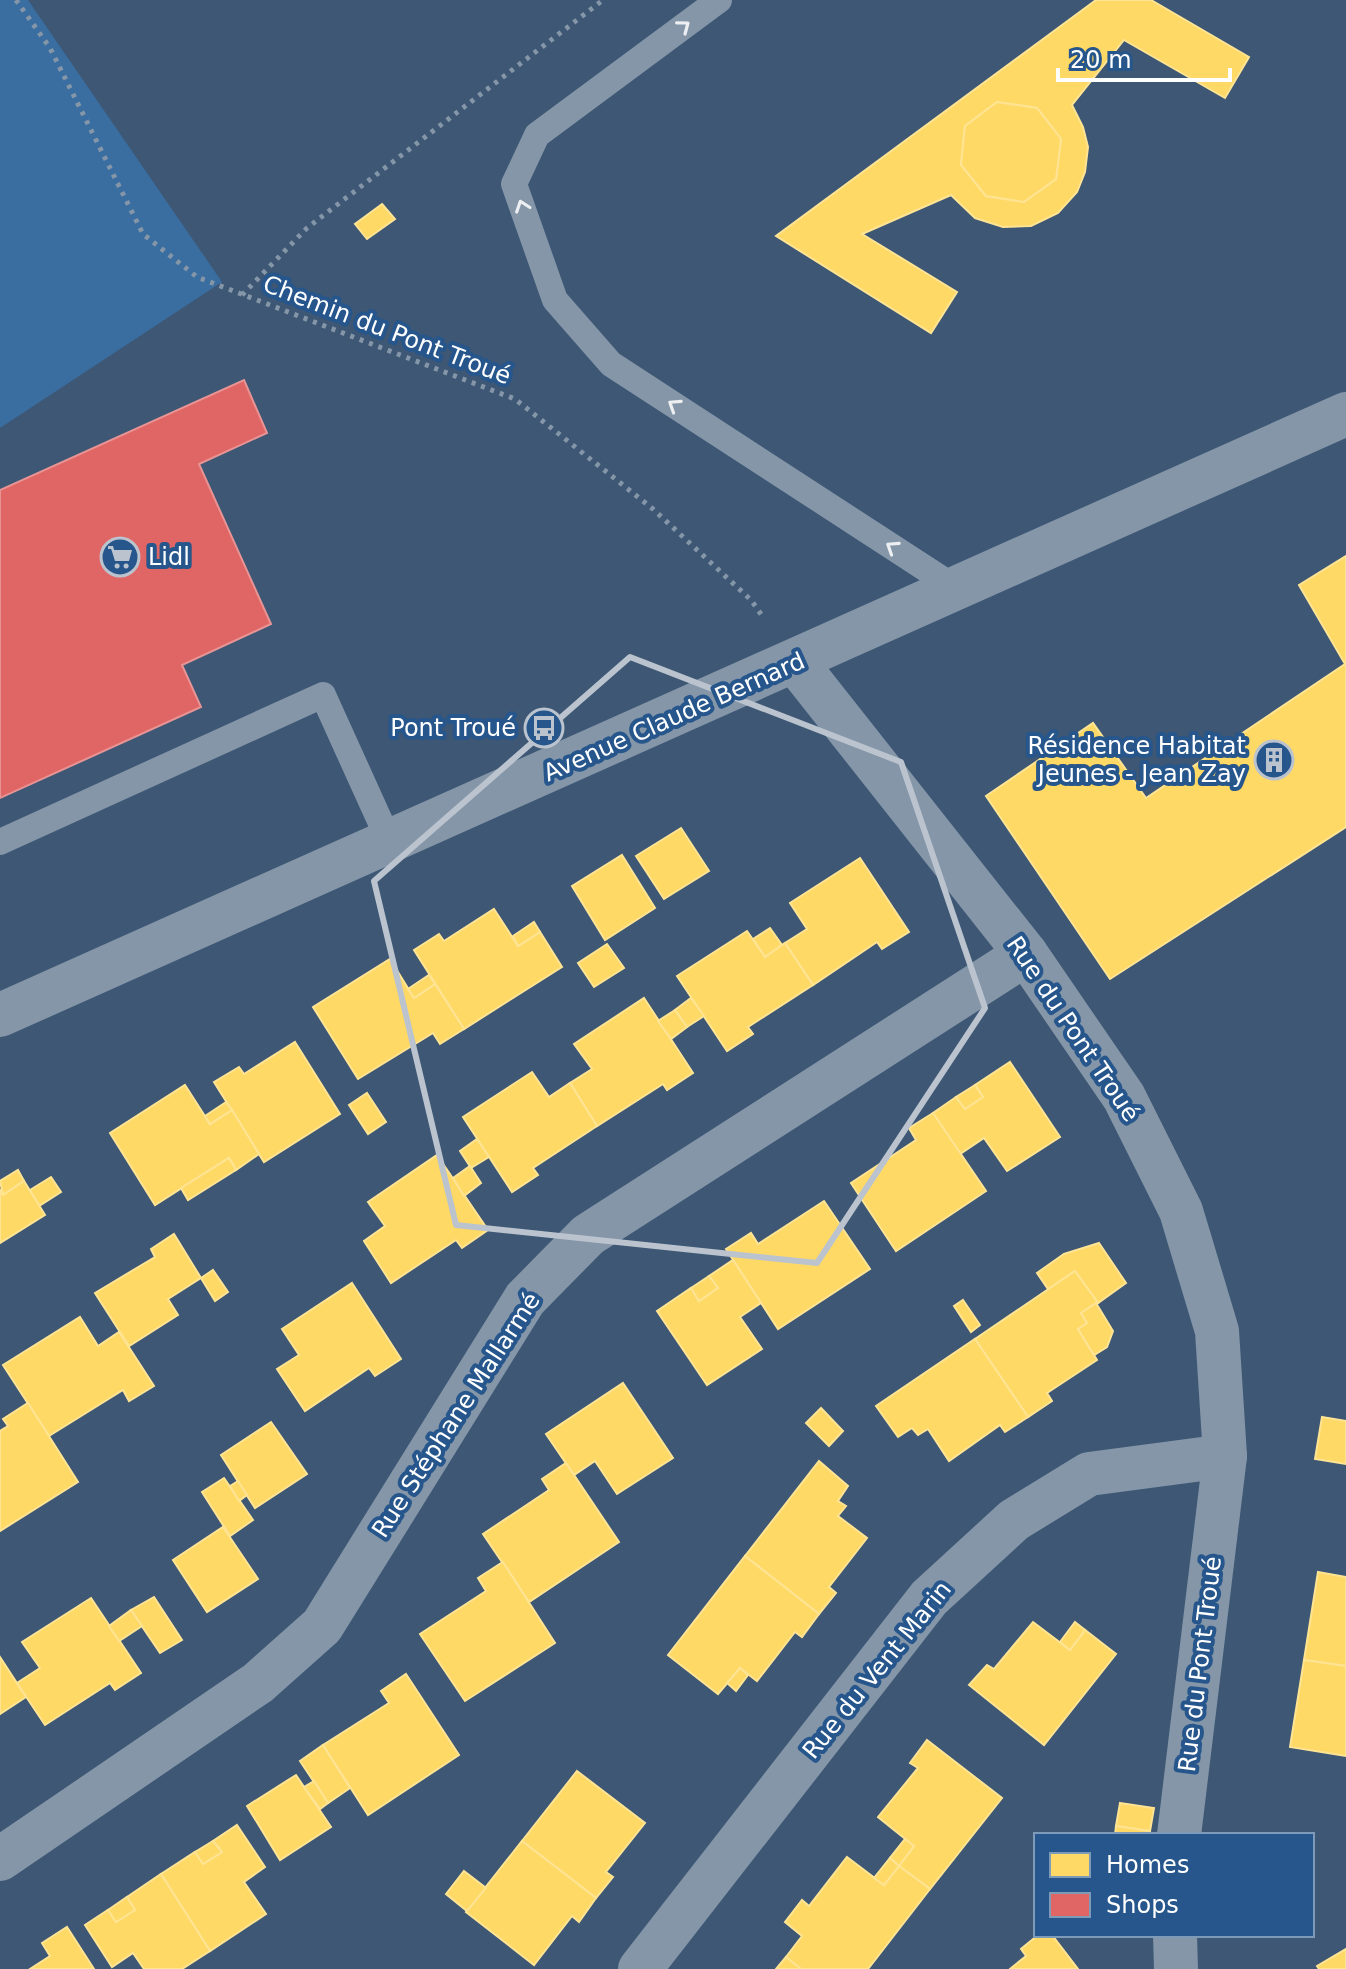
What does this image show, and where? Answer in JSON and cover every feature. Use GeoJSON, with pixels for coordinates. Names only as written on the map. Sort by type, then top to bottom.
{"type":"FeatureCollection","features":[{"type":"Feature","properties":{"kind":"street","name":"Avenue Claude Bernard"},"geometry":{"type":"LineString","coordinates":[[0,1015],[796,663],[1346,414]]}},
{"type":"Feature","properties":{"kind":"street","name":"Rue du Pont Troué"},"geometry":{"type":"LineString","coordinates":[[796,663],[1026,954],[1124,1097],[1181,1211],[1217,1331],[1225,1456],[1179,1833]]}},
{"type":"Feature","properties":{"kind":"street","name":"Rue Stéphane Mallarmé"},"geometry":{"type":"LineString","coordinates":[[0,1859],[258,1683],[322,1626],[525,1299],[588,1235],[1026,954]]}},
{"type":"Feature","properties":{"kind":"street","name":"Rue du Vent Marin"},"geometry":{"type":"LineString","coordinates":[[640,1969],[929,1598],[1014,1520],[1089,1474],[1225,1456]]}},
{"type":"Feature","properties":{"kind":"street"},"geometry":{"type":"LineString","coordinates":[[1175,1937],[1176,1969]]}},
{"type":"Feature","properties":{"kind":"lane"},"geometry":{"type":"LineString","coordinates":[[719,0],[537,135],[514,184],[555,300],[611,364],[957,589]]}},
{"type":"Feature","properties":{"kind":"lane"},"geometry":{"type":"LineString","coordinates":[[0,842],[323,695],[390,843]]}},
{"type":"Feature","properties":{"kind":"path","name":"Chemin du Pont Troué"},"geometry":{"type":"LineString","coordinates":[[16,0],[50,48],[143,234],[197,277],[515,399],[653,509],[751,600],[796,663]]}},
{"type":"Feature","properties":{"kind":"path"},"geometry":{"type":"LineString","coordinates":[[242,295],[307,228],[603,0]]}},
{"type":"Feature","properties":{"kind":"highlighted area"},"geometry":{"type":"Polygon","coordinates":[[[630,657],[901,762],[985,1008],[817,1263],[456,1225],[374,881],[630,657]]]}},
{"type":"Feature","properties":{"kind":"shaded area"},"geometry":{"type":"Polygon","coordinates":[[[0,0],[28,0],[222,282],[0,428],[0,0]]]}},
{"type":"Feature","properties":{"kind":"building: Homes"},"geometry":{"type":"Polygon","coordinates":[[[1096,0],[1151,0],[1249,57],[1225,98],[1124,40],[1072,105],[1083,127],[1088,147],[1085,172],[1077,192],[1058,213],[1031,226],[1003,227],[975,218],[951,195],[862,234],[957,292],[931,333],[776,236],[1096,0]],[[997,102],[965,126],[961,165],[986,196],[1024,202],[1056,179],[1061,139],[1037,108],[997,102]]]}},
{"type":"Feature","properties":{"kind":"building: Homes"},"geometry":{"type":"Polygon","coordinates":[[[997,102],[1037,108],[1061,139],[1056,179],[1024,202],[986,196],[961,165],[965,126],[997,102]]]}},
{"type":"Feature","properties":{"kind":"building: Homes"},"geometry":{"type":"Polygon","coordinates":[[[382,204],[395,219],[367,239],[355,224],[382,204]]]}},
{"type":"Feature","properties":{"kind":"building: Homes","name":"Résidence Habitat Jeunes - Jean Zay"},"geometry":{"type":"Polygon","coordinates":[[[1346,556],[1346,827],[1110,979],[986,796],[1093,723],[1146,798],[1345,664],[1299,585],[1346,556]]]}},
{"type":"Feature","properties":{"kind":"building: Homes"},"geometry":{"type":"Polygon","coordinates":[[[681,828],[709,871],[664,899],[636,856],[681,828]]]}},
{"type":"Feature","properties":{"kind":"building: Homes"},"geometry":{"type":"Polygon","coordinates":[[[622,855],[655,908],[605,940],[572,886],[622,855]]]}},
{"type":"Feature","properties":{"kind":"building: Homes"},"geometry":{"type":"Polygon","coordinates":[[[860,858],[909,932],[882,949],[877,942],[813,985],[785,943],[807,929],[790,903],[860,858]]]}},
{"type":"Feature","properties":{"kind":"building: Homes"},"geometry":{"type":"Polygon","coordinates":[[[494,909],[518,946],[540,932],[562,967],[464,1029],[414,950],[439,934],[444,941],[494,909]]]}},
{"type":"Feature","properties":{"kind":"building: Homes"},"geometry":{"type":"Polygon","coordinates":[[[534,922],[540,932],[518,946],[513,936],[534,922]]]}},
{"type":"Feature","properties":{"kind":"building: Homes"},"geometry":{"type":"Polygon","coordinates":[[[770,928],[782,945],[765,957],[753,939],[770,928]]]}},
{"type":"Feature","properties":{"kind":"building: Homes"},"geometry":{"type":"Polygon","coordinates":[[[747,931],[765,957],[785,943],[813,985],[748,1027],[753,1034],[727,1051],[677,976],[747,931]]]}},
{"type":"Feature","properties":{"kind":"building: Homes"},"geometry":{"type":"Polygon","coordinates":[[[607,944],[624,968],[594,987],[578,963],[607,944]]]}},
{"type":"Feature","properties":{"kind":"building: Homes"},"geometry":{"type":"Polygon","coordinates":[[[390,959],[414,998],[435,984],[464,1029],[440,1044],[433,1033],[358,1079],[313,1007],[390,959]]]}},
{"type":"Feature","properties":{"kind":"building: Homes"},"geometry":{"type":"Polygon","coordinates":[[[429,975],[435,984],[414,998],[408,989],[429,975]]]}},
{"type":"Feature","properties":{"kind":"building: Homes"},"geometry":{"type":"Polygon","coordinates":[[[644,998],[693,1073],[667,1090],[663,1084],[597,1126],[570,1083],[592,1069],[574,1044],[644,998]]]}},
{"type":"Feature","properties":{"kind":"building: Homes"},"geometry":{"type":"Polygon","coordinates":[[[691,998],[704,1016],[687,1027],[675,1010],[691,998]]]}},
{"type":"Feature","properties":{"kind":"building: Homes"},"geometry":{"type":"Polygon","coordinates":[[[675,1010],[687,1027],[671,1039],[658,1021],[675,1010]]]}},
{"type":"Feature","properties":{"kind":"building: Homes"},"geometry":{"type":"Polygon","coordinates":[[[295,1042],[340,1114],[264,1162],[214,1082],[239,1067],[244,1074],[295,1042]]]}},
{"type":"Feature","properties":{"kind":"building: Homes"},"geometry":{"type":"Polygon","coordinates":[[[1010,1062],[1060,1137],[1007,1171],[984,1138],[960,1154],[933,1113],[956,1097],[965,1109],[983,1097],[975,1085],[1010,1062]]]}},
{"type":"Feature","properties":{"kind":"building: Homes"},"geometry":{"type":"Polygon","coordinates":[[[532,1072],[549,1097],[570,1083],[597,1126],[533,1168],[538,1175],[512,1192],[463,1117],[532,1072]]]}},
{"type":"Feature","properties":{"kind":"building: Homes"},"geometry":{"type":"Polygon","coordinates":[[[185,1085],[210,1124],[232,1110],[259,1154],[236,1170],[229,1158],[155,1205],[110,1133],[185,1085]]]}},
{"type":"Feature","properties":{"kind":"building: Homes"},"geometry":{"type":"Polygon","coordinates":[[[975,1085],[983,1097],[965,1109],[956,1097],[975,1085]]]}},
{"type":"Feature","properties":{"kind":"building: Homes"},"geometry":{"type":"Polygon","coordinates":[[[367,1093],[386,1122],[368,1134],[349,1105],[367,1093]]]}},
{"type":"Feature","properties":{"kind":"building: Homes"},"geometry":{"type":"Polygon","coordinates":[[[226,1102],[232,1110],[210,1124],[205,1116],[226,1102]]]}},
{"type":"Feature","properties":{"kind":"building: Homes"},"geometry":{"type":"Polygon","coordinates":[[[933,1113],[986,1191],[896,1251],[851,1183],[916,1140],[909,1128],[933,1113]]]}},
{"type":"Feature","properties":{"kind":"building: Homes"},"geometry":{"type":"Polygon","coordinates":[[[477,1139],[489,1157],[471,1168],[460,1151],[477,1139]]]}},
{"type":"Feature","properties":{"kind":"building: Homes"},"geometry":{"type":"Polygon","coordinates":[[[437,1155],[488,1230],[462,1248],[456,1240],[391,1283],[364,1241],[385,1226],[368,1202],[437,1155]]]}},
{"type":"Feature","properties":{"kind":"building: Homes"},"geometry":{"type":"Polygon","coordinates":[[[229,1158],[236,1170],[188,1200],[181,1188],[229,1158]]]}},
{"type":"Feature","properties":{"kind":"building: Homes"},"geometry":{"type":"Polygon","coordinates":[[[470,1166],[481,1183],[464,1196],[453,1178],[470,1166]]]}},
{"type":"Feature","properties":{"kind":"building: Homes"},"geometry":{"type":"Polygon","coordinates":[[[18,1170],[24,1181],[3,1195],[0,1181],[18,1170]]]}},
{"type":"Feature","properties":{"kind":"building: Homes"},"geometry":{"type":"Polygon","coordinates":[[[51,1177],[61,1192],[39,1206],[30,1190],[51,1177]]]}},
{"type":"Feature","properties":{"kind":"building: Homes"},"geometry":{"type":"Polygon","coordinates":[[[24,1181],[45,1215],[0,1243],[0,1190],[3,1195],[24,1181]]]}},
{"type":"Feature","properties":{"kind":"building: Homes"},"geometry":{"type":"Polygon","coordinates":[[[824,1201],[870,1269],[778,1329],[726,1249],[751,1233],[758,1244],[824,1201]]]}},
{"type":"Feature","properties":{"kind":"building: Homes"},"geometry":{"type":"Polygon","coordinates":[[[174,1234],[201,1278],[168,1299],[178,1315],[129,1346],[95,1293],[155,1257],[151,1249],[174,1234]]]}},
{"type":"Feature","properties":{"kind":"building: Homes"},"geometry":{"type":"Polygon","coordinates":[[[1099,1243],[1126,1283],[1098,1303],[1075,1271],[1048,1289],[1037,1273],[1064,1254],[1099,1243]]]}},
{"type":"Feature","properties":{"kind":"building: Homes"},"geometry":{"type":"Polygon","coordinates":[[[733,1260],[761,1303],[740,1317],[762,1349],[707,1385],[657,1311],[691,1288],[699,1301],[718,1288],[709,1276],[733,1260]]]}},
{"type":"Feature","properties":{"kind":"building: Homes"},"geometry":{"type":"Polygon","coordinates":[[[213,1270],[228,1292],[215,1301],[201,1278],[213,1270]]]}},
{"type":"Feature","properties":{"kind":"building: Homes"},"geometry":{"type":"Polygon","coordinates":[[[1075,1271],[1098,1303],[1081,1313],[1087,1323],[1078,1329],[1097,1360],[1047,1393],[1052,1401],[1028,1417],[975,1339],[1075,1271]]]}},
{"type":"Feature","properties":{"kind":"building: Homes"},"geometry":{"type":"Polygon","coordinates":[[[709,1276],[718,1288],[699,1301],[691,1288],[709,1276]]]}},
{"type":"Feature","properties":{"kind":"building: Homes"},"geometry":{"type":"Polygon","coordinates":[[[352,1283],[401,1359],[375,1376],[369,1368],[305,1411],[277,1369],[299,1355],[282,1329],[352,1283]]]}},
{"type":"Feature","properties":{"kind":"building: Homes"},"geometry":{"type":"Polygon","coordinates":[[[963,1300],[980,1325],[971,1332],[954,1306],[963,1300]]]}},
{"type":"Feature","properties":{"kind":"building: Homes"},"geometry":{"type":"Polygon","coordinates":[[[1096,1303],[1113,1331],[1107,1347],[1094,1355],[1078,1329],[1087,1323],[1081,1313],[1096,1303]]]}},
{"type":"Feature","properties":{"kind":"building: Homes"},"geometry":{"type":"Polygon","coordinates":[[[80,1317],[98,1346],[119,1332],[154,1386],[129,1401],[123,1390],[49,1436],[3,1365],[80,1317]]]}},
{"type":"Feature","properties":{"kind":"building: Homes"},"geometry":{"type":"Polygon","coordinates":[[[975,1339],[1028,1417],[1005,1432],[1000,1425],[949,1461],[928,1429],[918,1435],[912,1428],[898,1437],[876,1406],[975,1339]]]}},
{"type":"Feature","properties":{"kind":"building: Homes"},"geometry":{"type":"Polygon","coordinates":[[[623,1383],[673,1458],[617,1494],[595,1461],[574,1475],[546,1434],[623,1383]]]}},
{"type":"Feature","properties":{"kind":"building: Homes"},"geometry":{"type":"Polygon","coordinates":[[[28,1403],[78,1482],[0,1531],[0,1431],[8,1426],[3,1419],[28,1403]]]}},
{"type":"Feature","properties":{"kind":"building: Homes"},"geometry":{"type":"Polygon","coordinates":[[[821,1408],[843,1431],[829,1446],[806,1423],[821,1408]]]}},
{"type":"Feature","properties":{"kind":"building: Homes"},"geometry":{"type":"Polygon","coordinates":[[[1322,1417],[1346,1421],[1346,1464],[1315,1459],[1322,1417]]]}},
{"type":"Feature","properties":{"kind":"building: Homes"},"geometry":{"type":"Polygon","coordinates":[[[271,1422],[307,1474],[255,1508],[221,1455],[271,1422]]]}},
{"type":"Feature","properties":{"kind":"building: Homes"},"geometry":{"type":"Polygon","coordinates":[[[819,1461],[848,1486],[838,1501],[846,1506],[838,1516],[867,1538],[829,1587],[836,1593],[819,1614],[745,1556],[819,1461]]]}},
{"type":"Feature","properties":{"kind":"building: Homes"},"geometry":{"type":"Polygon","coordinates":[[[566,1463],[619,1542],[529,1602],[483,1534],[549,1490],[542,1479],[566,1463]]]}},
{"type":"Feature","properties":{"kind":"building: Homes"},"geometry":{"type":"Polygon","coordinates":[[[224,1478],[253,1520],[230,1536],[202,1492],[224,1478]]]}},
{"type":"Feature","properties":{"kind":"building: Homes"},"geometry":{"type":"Polygon","coordinates":[[[238,1481],[247,1495],[239,1501],[230,1486],[238,1481]]]}},
{"type":"Feature","properties":{"kind":"building: Homes"},"geometry":{"type":"Polygon","coordinates":[[[223,1527],[258,1579],[207,1612],[173,1560],[223,1527]]]}},
{"type":"Feature","properties":{"kind":"building: Homes"},"geometry":{"type":"Polygon","coordinates":[[[745,1556],[819,1614],[802,1637],[795,1632],[757,1681],[740,1668],[718,1694],[668,1655],[745,1556]]]}},
{"type":"Feature","properties":{"kind":"building: Homes"},"geometry":{"type":"Polygon","coordinates":[[[503,1562],[555,1643],[465,1701],[420,1634],[486,1591],[478,1578],[503,1562]]]}},
{"type":"Feature","properties":{"kind":"building: Homes"},"geometry":{"type":"Polygon","coordinates":[[[1318,1572],[1346,1577],[1346,1666],[1304,1660],[1318,1572]]]}},
{"type":"Feature","properties":{"kind":"building: Homes"},"geometry":{"type":"Polygon","coordinates":[[[154,1597],[182,1640],[160,1653],[131,1610],[154,1597]]]}},
{"type":"Feature","properties":{"kind":"building: Homes"},"geometry":{"type":"Polygon","coordinates":[[[91,1598],[141,1673],[115,1690],[110,1683],[45,1725],[17,1683],[40,1668],[22,1642],[91,1598]]]}},
{"type":"Feature","properties":{"kind":"building: Homes"},"geometry":{"type":"Polygon","coordinates":[[[131,1610],[142,1626],[119,1641],[109,1626],[131,1610]]]}},
{"type":"Feature","properties":{"kind":"building: Homes"},"geometry":{"type":"Polygon","coordinates":[[[1033,1622],[1070,1650],[1085,1630],[1116,1654],[1044,1745],[969,1685],[987,1665],[994,1669],[1033,1622]]]}},
{"type":"Feature","properties":{"kind":"building: Homes"},"geometry":{"type":"Polygon","coordinates":[[[1075,1622],[1085,1630],[1070,1650],[1060,1642],[1075,1622]]]}},
{"type":"Feature","properties":{"kind":"building: Homes"},"geometry":{"type":"Polygon","coordinates":[[[0,1657],[26,1697],[0,1714],[0,1657]]]}},
{"type":"Feature","properties":{"kind":"building: Homes"},"geometry":{"type":"Polygon","coordinates":[[[1304,1660],[1346,1666],[1346,1756],[1290,1747],[1304,1660]]]}},
{"type":"Feature","properties":{"kind":"building: Homes"},"geometry":{"type":"Polygon","coordinates":[[[740,1668],[748,1675],[736,1691],[727,1683],[740,1668]]]}},
{"type":"Feature","properties":{"kind":"building: Homes"},"geometry":{"type":"Polygon","coordinates":[[[406,1674],[459,1755],[368,1815],[323,1745],[389,1703],[381,1691],[406,1674]]]}},
{"type":"Feature","properties":{"kind":"building: Homes"},"geometry":{"type":"Polygon","coordinates":[[[927,1740],[1002,1798],[930,1889],[899,1866],[914,1846],[878,1817],[918,1768],[910,1763],[927,1740]]]}},
{"type":"Feature","properties":{"kind":"building: Homes"},"geometry":{"type":"Polygon","coordinates":[[[323,1745],[350,1788],[328,1803],[300,1761],[323,1745]]]}},
{"type":"Feature","properties":{"kind":"building: Homes"},"geometry":{"type":"Polygon","coordinates":[[[577,1771],[645,1823],[606,1872],[613,1877],[596,1898],[522,1841],[577,1771]]]}},
{"type":"Feature","properties":{"kind":"building: Homes"},"geometry":{"type":"Polygon","coordinates":[[[296,1775],[331,1827],[280,1860],[247,1806],[296,1775]]]}},
{"type":"Feature","properties":{"kind":"building: Homes"},"geometry":{"type":"Polygon","coordinates":[[[314,1781],[328,1803],[320,1809],[304,1787],[314,1781]]]}},
{"type":"Feature","properties":{"kind":"building: Homes"},"geometry":{"type":"Polygon","coordinates":[[[1120,1803],[1154,1808],[1150,1831],[1116,1826],[1120,1803]]]}},
{"type":"Feature","properties":{"kind":"building: Homes"},"geometry":{"type":"Polygon","coordinates":[[[237,1825],[265,1867],[244,1882],[266,1914],[210,1951],[161,1874],[195,1852],[203,1864],[222,1852],[213,1841],[237,1825]]]}},
{"type":"Feature","properties":{"kind":"building: Homes"},"geometry":{"type":"Polygon","coordinates":[[[1116,1826],[1150,1831],[1150,1833],[1115,1833],[1116,1826]]]}},
{"type":"Feature","properties":{"kind":"building: Homes"},"geometry":{"type":"Polygon","coordinates":[[[905,1839],[914,1846],[899,1866],[890,1858],[905,1839]]]}},
{"type":"Feature","properties":{"kind":"building: Homes"},"geometry":{"type":"Polygon","coordinates":[[[213,1841],[222,1852],[203,1864],[195,1852],[213,1841]]]}},
{"type":"Feature","properties":{"kind":"building: Homes"},"geometry":{"type":"Polygon","coordinates":[[[522,1841],[596,1898],[579,1922],[572,1916],[534,1965],[466,1912],[522,1841]]]}},
{"type":"Feature","properties":{"kind":"building: Homes"},"geometry":{"type":"Polygon","coordinates":[[[847,1857],[884,1885],[899,1866],[930,1889],[868,1969],[801,1969],[786,1957],[802,1936],[785,1922],[802,1900],[809,1906],[847,1857]]]}},
{"type":"Feature","properties":{"kind":"building: Homes"},"geometry":{"type":"Polygon","coordinates":[[[890,1858],[899,1866],[884,1885],[874,1878],[890,1858]]]}},
{"type":"Feature","properties":{"kind":"building: Homes"},"geometry":{"type":"Polygon","coordinates":[[[464,1871],[486,1888],[467,1911],[446,1894],[464,1871]]]}},
{"type":"Feature","properties":{"kind":"building: Homes"},"geometry":{"type":"Polygon","coordinates":[[[161,1874],[210,1951],[182,1969],[144,1969],[133,1953],[112,1967],[85,1925],[108,1910],[116,1922],[135,1910],[127,1897],[161,1874]]]}},
{"type":"Feature","properties":{"kind":"building: Homes"},"geometry":{"type":"Polygon","coordinates":[[[127,1897],[135,1910],[116,1922],[108,1910],[127,1897]]]}},
{"type":"Feature","properties":{"kind":"building: Homes"},"geometry":{"type":"Polygon","coordinates":[[[67,1927],[94,1969],[30,1969],[50,1956],[42,1943],[67,1927]]]}},
{"type":"Feature","properties":{"kind":"building: Homes"},"geometry":{"type":"Polygon","coordinates":[[[1036,1937],[1054,1937],[1078,1969],[1010,1969],[1026,1956],[1021,1949],[1036,1937]]]}},
{"type":"Feature","properties":{"kind":"building: Homes"},"geometry":{"type":"Polygon","coordinates":[[[1346,1949],[1346,1969],[1319,1969],[1317,1966],[1346,1949]]]}},
{"type":"Feature","properties":{"kind":"building: Homes"},"geometry":{"type":"Polygon","coordinates":[[[786,1957],[801,1969],[776,1969],[786,1957]]]}},
{"type":"Feature","properties":{"kind":"building: Shops","name":"Lidl"},"geometry":{"type":"Polygon","coordinates":[[[244,380],[267,433],[199,464],[271,624],[182,665],[201,707],[0,798],[0,490],[244,380]]]}},
{"type":"Feature","properties":{"kind":"place","name":"Lidl"},"geometry":{"type":"Point","coordinates":[120,557]}},
{"type":"Feature","properties":{"kind":"place","name":"Pont Troué"},"geometry":{"type":"Point","coordinates":[544,728]}},
{"type":"Feature","properties":{"kind":"place","name":"Résidence Habitat Jeunes - Jean Zay"},"geometry":{"type":"Point","coordinates":[1274,760]}}]}
